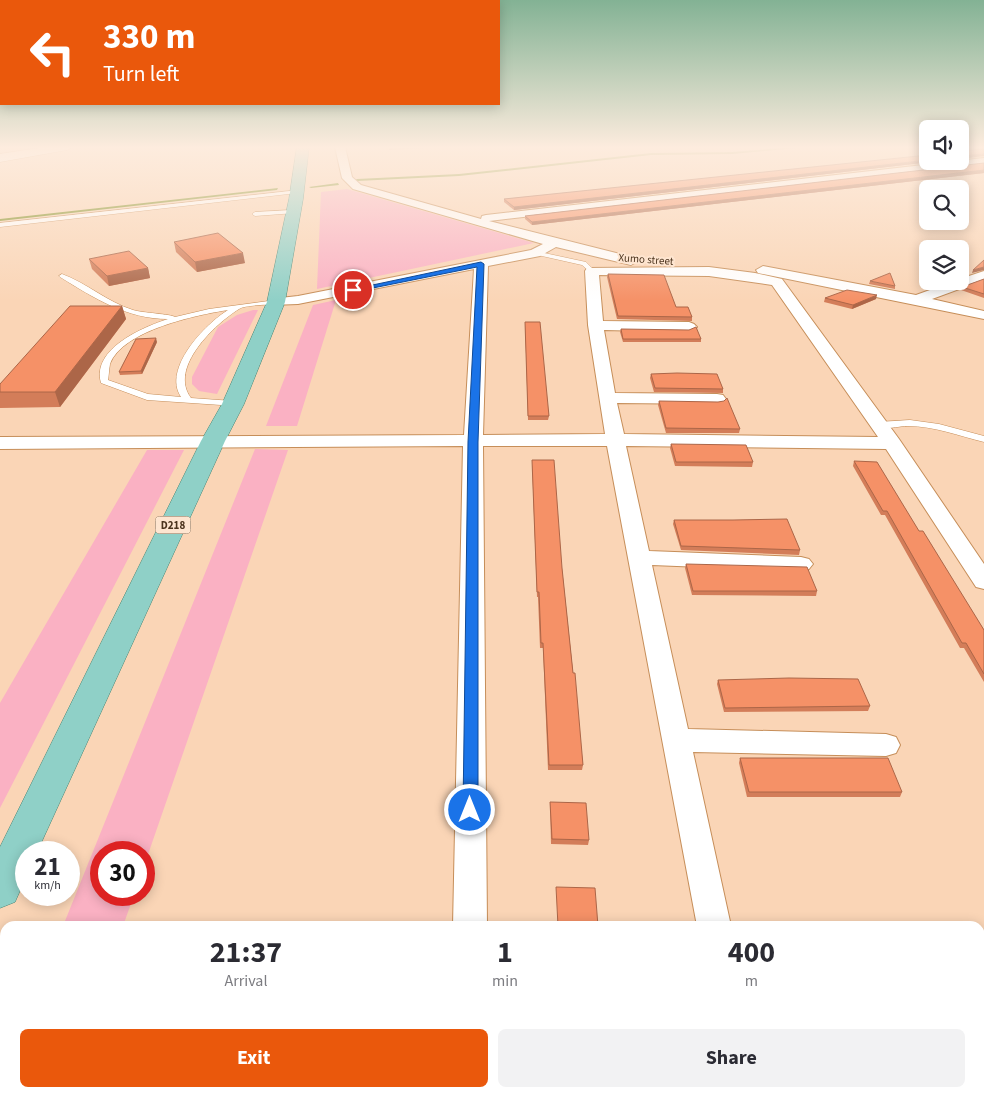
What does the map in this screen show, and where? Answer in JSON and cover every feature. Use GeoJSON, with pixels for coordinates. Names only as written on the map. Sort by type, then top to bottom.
{"type":"FeatureCollection","features":[{"type":"Feature","properties":{"kind":"main road","name":"D218"},"geometry":{"type":"LineString","coordinates":[[0,889],[213,441],[233,404],[276,302],[295,201]]}},
{"type":"Feature","properties":{"kind":"street","name":"Xumo street"},"geometry":{"type":"LineString","coordinates":[[392,198],[554,243],[630,260],[726,263],[984,315]]}},
{"type":"Feature","properties":{"kind":"street"},"geometry":{"type":"LineString","coordinates":[[474,220],[662,198]]}},
{"type":"Feature","properties":{"kind":"street"},"geometry":{"type":"LineString","coordinates":[[276,302],[298,300],[535,253],[554,243]]}},
{"type":"Feature","properties":{"kind":"street"},"geometry":{"type":"LineString","coordinates":[[470,921],[473,442],[481,264]]}},
{"type":"Feature","properties":{"kind":"street"},"geometry":{"type":"LineString","coordinates":[[713,921],[607,398],[596,325],[592,271],[720,272],[755,276],[777,282],[892,443],[984,582]]}},
{"type":"Feature","properties":{"kind":"street"},"geometry":{"type":"LineString","coordinates":[[917,300],[984,275]]}},
{"type":"Feature","properties":{"kind":"street"},"geometry":{"type":"LineString","coordinates":[[596,325],[689,327]]}},
{"type":"Feature","properties":{"kind":"street"},"geometry":{"type":"LineString","coordinates":[[607,398],[717,399]]}},
{"type":"Feature","properties":{"kind":"street"},"geometry":{"type":"LineString","coordinates":[[0,443],[615,440],[892,443]]}},
{"type":"Feature","properties":{"kind":"street"},"geometry":{"type":"LineString","coordinates":[[639,558],[801,564]]}},
{"type":"Feature","properties":{"kind":"street"},"geometry":{"type":"LineString","coordinates":[[676,740],[886,745]]}},
{"type":"Feature","properties":{"kind":"lane"},"geometry":{"type":"LineString","coordinates":[[255,214],[295,201]]}},
{"type":"Feature","properties":{"kind":"lane"},"geometry":{"type":"LineString","coordinates":[[0,225],[295,201]]}},
{"type":"Feature","properties":{"kind":"lane"},"geometry":{"type":"LineString","coordinates":[[535,253],[584,263],[592,271]]}},
{"type":"Feature","properties":{"kind":"lane"},"geometry":{"type":"LineString","coordinates":[[62,276],[109,303],[140,316],[155,318],[190,315],[242,305],[276,302]]}},
{"type":"Feature","properties":{"kind":"lane"},"geometry":{"type":"LineString","coordinates":[[188,400],[179,386],[180,371],[207,330],[228,312],[242,305]]}},
{"type":"Feature","properties":{"kind":"lane"},"geometry":{"type":"LineString","coordinates":[[190,315],[138,332],[120,346],[107,362],[104,381],[147,397],[233,404]]}},
{"type":"Feature","properties":{"kind":"lane"},"geometry":{"type":"LineString","coordinates":[[879,425],[910,424],[984,438]]}},
{"type":"Feature","properties":{"kind":"shaded area"},"geometry":{"type":"Polygon","coordinates":[[[321,198],[379,198],[534,243],[317,289],[321,198]]]}},
{"type":"Feature","properties":{"kind":"shaded area"},"geometry":{"type":"Polygon","coordinates":[[[336,300],[297,426],[266,426],[313,305],[336,300]]]}},
{"type":"Feature","properties":{"kind":"shaded area"},"geometry":{"type":"Polygon","coordinates":[[[258,310],[217,394],[199,391],[192,384],[192,377],[218,327],[237,315],[258,310]]]}},
{"type":"Feature","properties":{"kind":"shaded area"},"geometry":{"type":"Polygon","coordinates":[[[255,449],[288,450],[153,841],[97,841],[255,449]]]}},
{"type":"Feature","properties":{"kind":"shaded area"},"geometry":{"type":"Polygon","coordinates":[[[147,450],[184,450],[0,808],[0,703],[147,450]]]}},
{"type":"Feature","properties":{"kind":"shaded area"},"geometry":{"type":"Polygon","coordinates":[[[90,859],[90,906],[130,906],[125,921],[65,921],[71,906],[80,906],[80,884],[90,859]]]}},
{"type":"Feature","properties":{"kind":"building"},"geometry":{"type":"Polygon","coordinates":[[[592,198],[514,207],[504,199],[592,198]]]}},
{"type":"Feature","properties":{"kind":"building"},"geometry":{"type":"Polygon","coordinates":[[[679,198],[739,198],[532,222],[525,216],[679,198]]]}},
{"type":"Feature","properties":{"kind":"building"},"geometry":{"type":"Polygon","coordinates":[[[218,233],[243,253],[195,262],[174,242],[218,233]]]}},
{"type":"Feature","properties":{"kind":"building"},"geometry":{"type":"Polygon","coordinates":[[[129,251],[148,268],[107,276],[89,259],[129,251]]]}},
{"type":"Feature","properties":{"kind":"building"},"geometry":{"type":"Polygon","coordinates":[[[984,260],[984,267],[973,270],[984,260]]]}},
{"type":"Feature","properties":{"kind":"building"},"geometry":{"type":"Polygon","coordinates":[[[890,273],[895,286],[870,281],[890,273]]]}},
{"type":"Feature","properties":{"kind":"building"},"geometry":{"type":"Polygon","coordinates":[[[608,274],[664,275],[676,307],[688,307],[692,317],[618,316],[608,274]]]}},
{"type":"Feature","properties":{"kind":"building"},"geometry":{"type":"Polygon","coordinates":[[[984,279],[984,294],[969,289],[969,284],[984,279]]]}},
{"type":"Feature","properties":{"kind":"building"},"geometry":{"type":"Polygon","coordinates":[[[847,290],[877,295],[853,305],[825,298],[847,290]]]}},
{"type":"Feature","properties":{"kind":"building"},"geometry":{"type":"Polygon","coordinates":[[[70,306],[122,306],[55,392],[0,392],[0,384],[70,306]]]}},
{"type":"Feature","properties":{"kind":"building"},"geometry":{"type":"Polygon","coordinates":[[[525,322],[540,322],[549,416],[528,416],[525,322]]]}},
{"type":"Feature","properties":{"kind":"building"},"geometry":{"type":"Polygon","coordinates":[[[696,327],[701,339],[623,339],[621,329],[689,330],[696,327]]]}},
{"type":"Feature","properties":{"kind":"building"},"geometry":{"type":"Polygon","coordinates":[[[156,338],[141,371],[119,372],[136,339],[156,338]]]}},
{"type":"Feature","properties":{"kind":"building"},"geometry":{"type":"Polygon","coordinates":[[[651,374],[717,374],[723,389],[655,388],[651,374]]]}},
{"type":"Feature","properties":{"kind":"building"},"geometry":{"type":"Polygon","coordinates":[[[727,398],[740,429],[666,428],[659,401],[718,402],[724,401],[727,398]]]}},
{"type":"Feature","properties":{"kind":"building"},"geometry":{"type":"Polygon","coordinates":[[[671,444],[746,445],[753,462],[676,462],[671,444]]]}},
{"type":"Feature","properties":{"kind":"building"},"geometry":{"type":"Polygon","coordinates":[[[532,460],[554,460],[562,568],[573,673],[575,673],[583,765],[549,765],[543,643],[541,643],[539,592],[537,592],[532,460]]]}},
{"type":"Feature","properties":{"kind":"building"},"geometry":{"type":"Polygon","coordinates":[[[854,461],[877,462],[919,531],[923,531],[984,630],[984,674],[966,643],[962,643],[887,511],[883,511],[854,461]]]}},
{"type":"Feature","properties":{"kind":"building"},"geometry":{"type":"Polygon","coordinates":[[[787,519],[800,550],[681,546],[674,520],[733,520],[787,519]]]}},
{"type":"Feature","properties":{"kind":"building"},"geometry":{"type":"Polygon","coordinates":[[[686,564],[807,567],[817,591],[693,591],[686,564]]]}},
{"type":"Feature","properties":{"kind":"building"},"geometry":{"type":"Polygon","coordinates":[[[858,679],[870,706],[725,708],[718,680],[858,679]]]}},
{"type":"Feature","properties":{"kind":"building"},"geometry":{"type":"Polygon","coordinates":[[[740,758],[888,758],[902,792],[749,792],[740,758]]]}},
{"type":"Feature","properties":{"kind":"building"},"geometry":{"type":"Polygon","coordinates":[[[550,802],[586,803],[589,840],[552,839],[550,802]]]}},
{"type":"Feature","properties":{"kind":"building"},"geometry":{"type":"Polygon","coordinates":[[[556,887],[595,888],[598,921],[558,921],[556,887]]]}},
{"type":"Feature","properties":{"kind":"waterway"},"geometry":{"type":"LineString","coordinates":[[0,220],[195,198]]}},
{"type":"Feature","properties":{"kind":"route"},"geometry":{"type":"LineString","coordinates":[[353,290],[481,264],[473,442],[470,810]]}}]}
